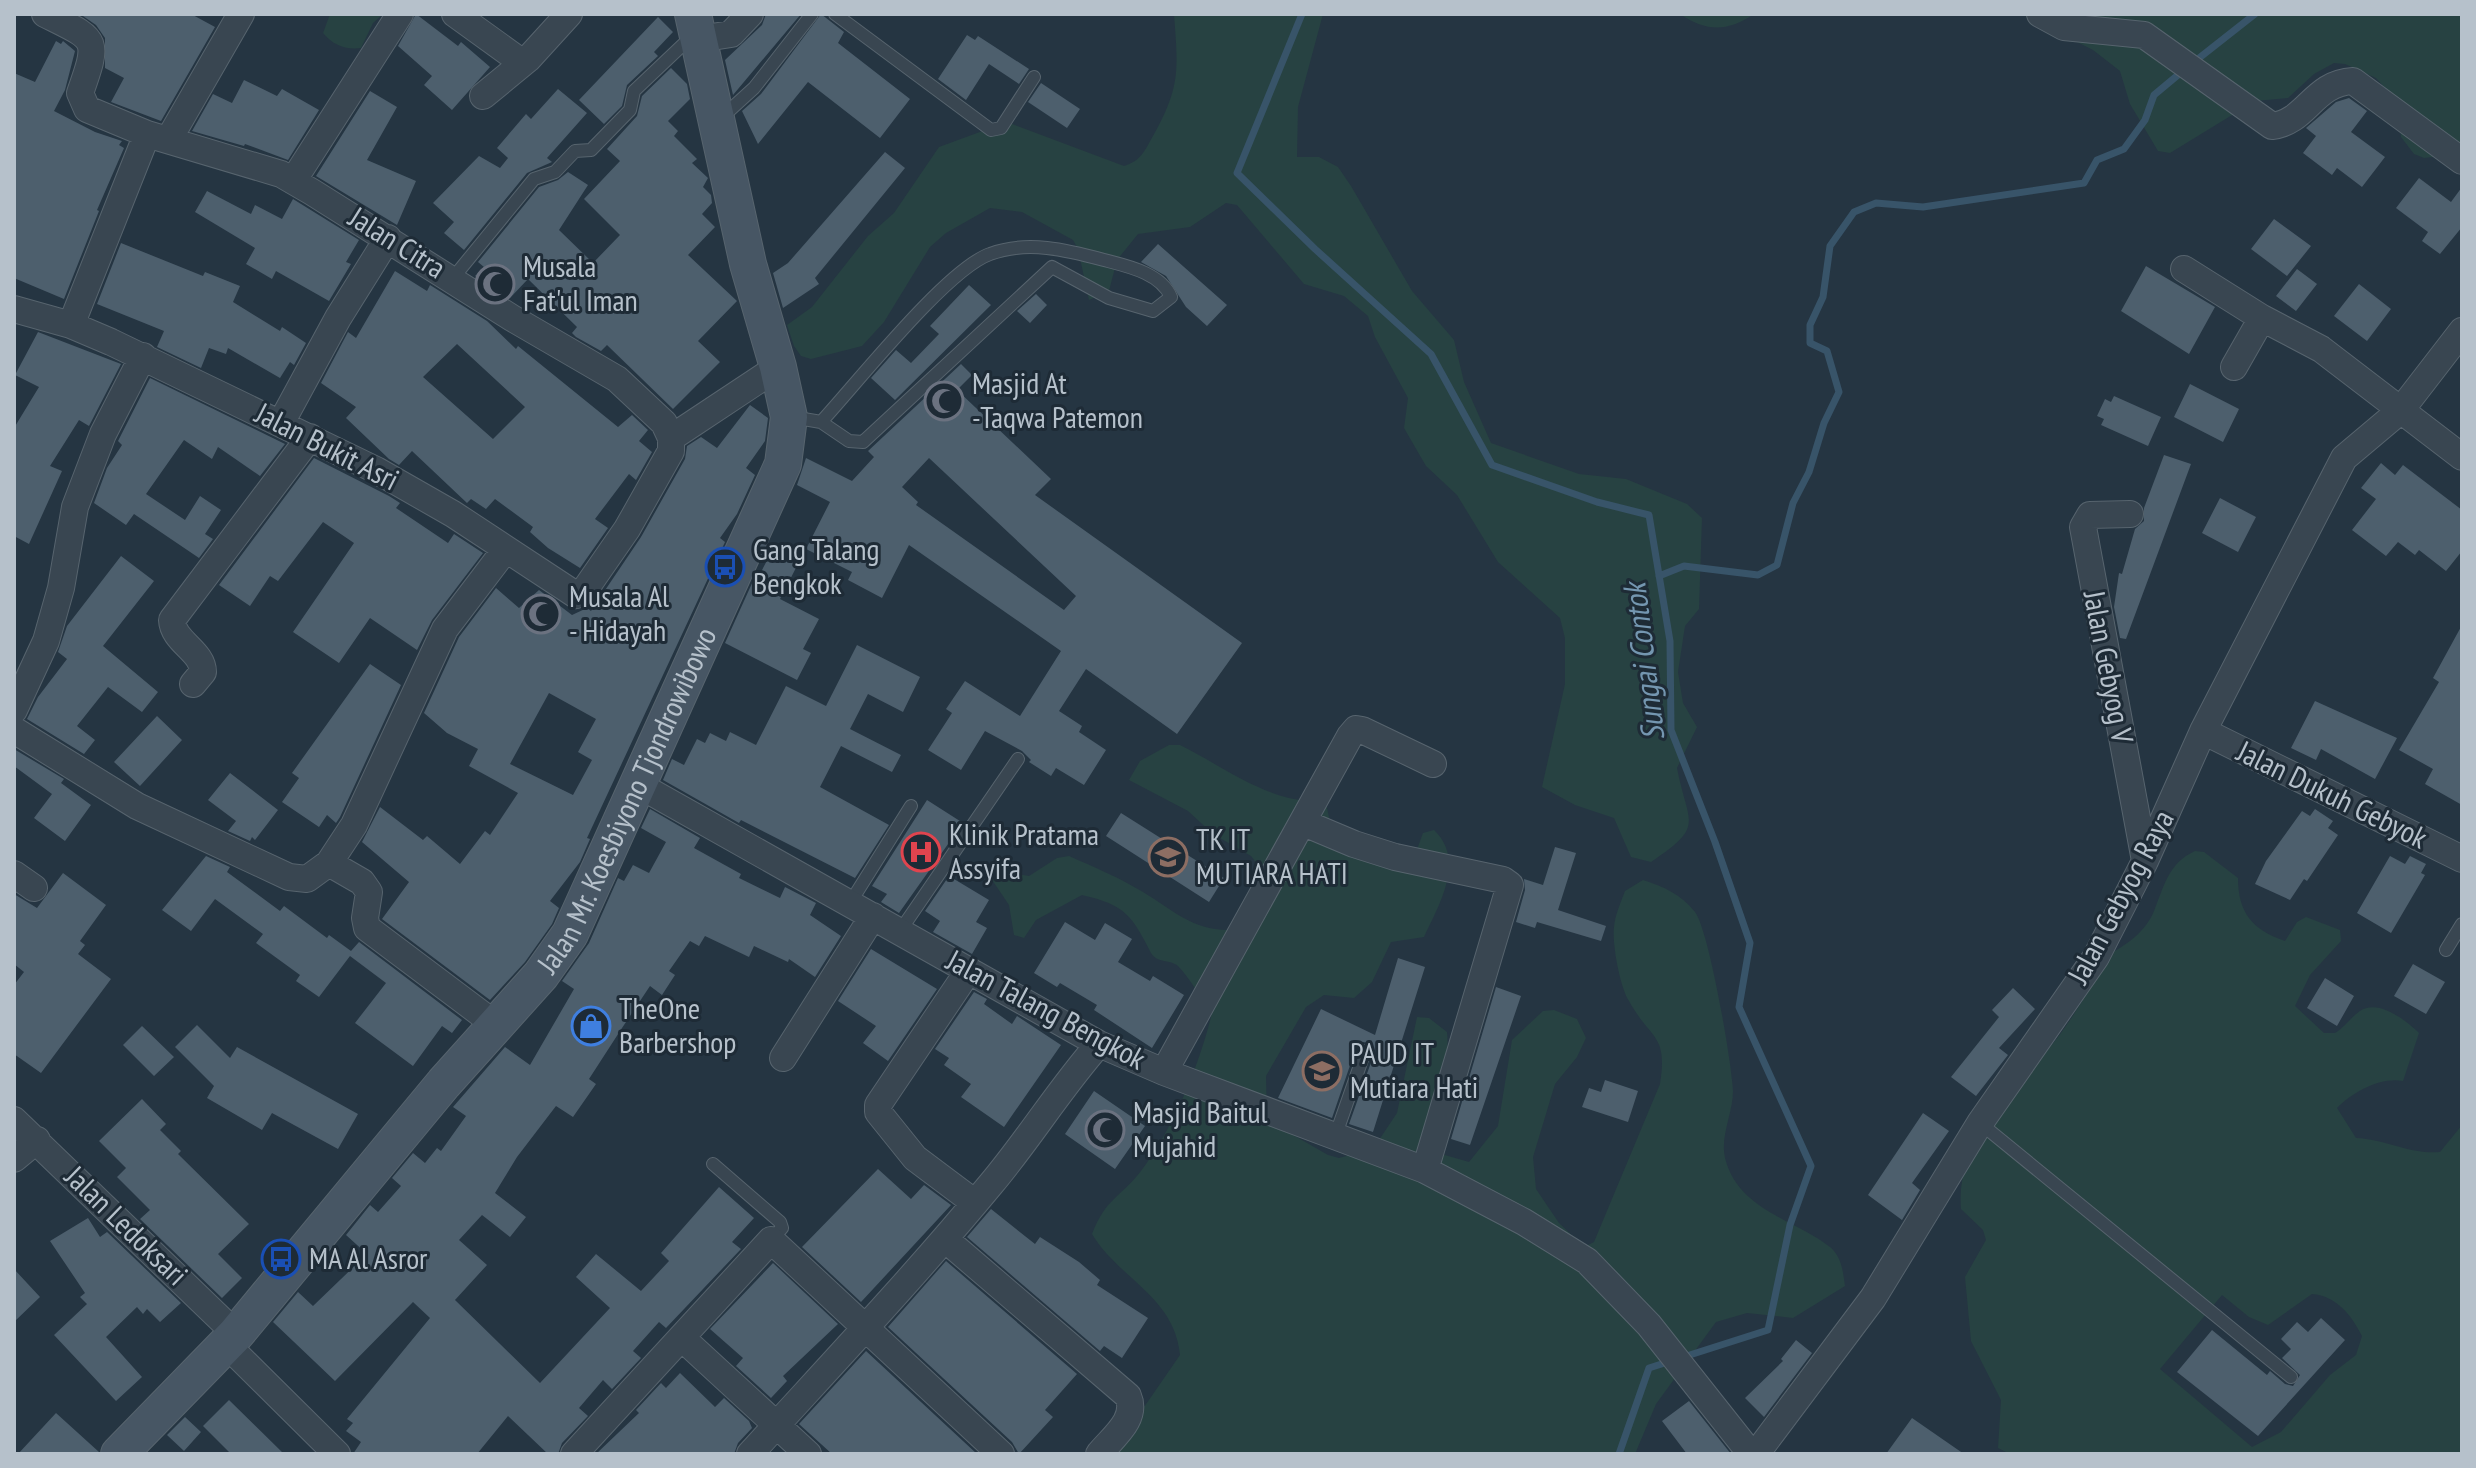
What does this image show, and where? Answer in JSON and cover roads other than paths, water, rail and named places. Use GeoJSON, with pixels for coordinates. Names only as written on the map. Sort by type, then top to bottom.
{"type":"FeatureCollection","features":[{"type":"Feature","properties":{"kind":"main road","name":"Jalan Mr. Koesbiyono Tjondrowibowo"},"geometry":{"type":"LineString","coordinates":[[119,1454],[231,1339],[541,975],[570,934],[805,419],[778,367],[748,264],[696,28]]}},
{"type":"Feature","properties":{"kind":"street","name":"Jalan Citra"},"geometry":{"type":"LineString","coordinates":[[45,14],[78,31],[92,45],[94,54],[80,93],[87,109],[158,137],[281,174],[453,278],[512,318],[617,379],[664,423],[671,438]]}},
{"type":"Feature","properties":{"kind":"street"},"geometry":{"type":"LineString","coordinates":[[71,325],[158,137],[241,14]]}},
{"type":"Feature","properties":{"kind":"street"},"geometry":{"type":"LineString","coordinates":[[293,181],[400,14]]}},
{"type":"Feature","properties":{"kind":"street"},"geometry":{"type":"LineString","coordinates":[[455,14],[523,63]]}},
{"type":"Feature","properties":{"kind":"street"},"geometry":{"type":"LineString","coordinates":[[483,96],[523,63],[569,14]]}},
{"type":"Feature","properties":{"kind":"street"},"geometry":{"type":"LineString","coordinates":[[696,28],[731,34],[750,14]]}},
{"type":"Feature","properties":{"kind":"street"},"geometry":{"type":"LineString","coordinates":[[2040,14],[2064,27],[2144,35],[2272,126],[2283,125],[2335,82],[2353,81],[2462,161]]}},
{"type":"Feature","properties":{"kind":"street"},"geometry":{"type":"LineString","coordinates":[[281,423],[338,318],[388,238]]}},
{"type":"Feature","properties":{"kind":"street"},"geometry":{"type":"LineString","coordinates":[[2184,269],[2262,318],[2321,349],[2462,457]]}},
{"type":"Feature","properties":{"kind":"street","name":"Jalan Bukit Asri"},"geometry":{"type":"LineString","coordinates":[[14,309],[71,325],[143,356],[310,437],[402,484],[505,550]]}},
{"type":"Feature","properties":{"kind":"street"},"geometry":{"type":"LineString","coordinates":[[2234,367],[2262,318]]}},
{"type":"Feature","properties":{"kind":"street","name":"Jalan Gebyog Raya"},"geometry":{"type":"LineString","coordinates":[[1754,1454],[1873,1298],[1980,1123],[2096,957],[2145,861],[2203,731],[2344,458],[2401,410],[2462,331]]}},
{"type":"Feature","properties":{"kind":"street"},"geometry":{"type":"LineString","coordinates":[[14,710],[21,680],[61,588],[75,507],[103,434],[143,356]]}},
{"type":"Feature","properties":{"kind":"street"},"geometry":{"type":"LineString","coordinates":[[14,730],[137,806],[289,877],[307,879],[329,863],[354,825],[445,629],[505,550],[568,591],[576,595],[584,591],[664,468],[671,451],[671,438],[778,367]]}},
{"type":"Feature","properties":{"kind":"street"},"geometry":{"type":"LineString","coordinates":[[193,684],[203,672],[203,664],[175,632],[172,620],[310,437]]}},
{"type":"Feature","properties":{"kind":"street","name":"Jalan Gebyog V"},"geometry":{"type":"LineString","coordinates":[[2130,514],[2090,515],[2083,527],[2145,861]]}},
{"type":"Feature","properties":{"kind":"street"},"geometry":{"type":"LineString","coordinates":[[1164,1072],[1236,937],[1356,729],[1433,764]]}},
{"type":"Feature","properties":{"kind":"street","name":"Jalan Dukuh Gebyok"},"geometry":{"type":"LineString","coordinates":[[2203,731],[2462,859]]}},
{"type":"Feature","properties":{"kind":"street","name":"Jalan Talang Bengkok"},"geometry":{"type":"LineString","coordinates":[[637,784],[1099,1044],[1164,1072],[1425,1170],[1524,1222],[1587,1261],[1649,1325],[1754,1454]]}},
{"type":"Feature","properties":{"kind":"street"},"geometry":{"type":"LineString","coordinates":[[1304,823],[1354,844],[1490,876],[1510,885],[1425,1170]]}},
{"type":"Feature","properties":{"kind":"street"},"geometry":{"type":"LineString","coordinates":[[329,863],[362,882],[369,892],[367,928],[496,1025]]}},
{"type":"Feature","properties":{"kind":"street"},"geometry":{"type":"LineString","coordinates":[[783,1058],[861,909]]}},
{"type":"Feature","properties":{"kind":"street"},"geometry":{"type":"LineString","coordinates":[[969,970],[878,1105],[878,1112],[904,1140],[907,1150],[975,1203]]}},
{"type":"Feature","properties":{"kind":"street"},"geometry":{"type":"LineString","coordinates":[[750,1454],[945,1239],[1099,1044]]}},
{"type":"Feature","properties":{"kind":"street","name":"Jalan Ledoksari"},"geometry":{"type":"LineString","coordinates":[[14,1120],[231,1339],[337,1454]]}},
{"type":"Feature","properties":{"kind":"street"},"geometry":{"type":"LineString","coordinates":[[14,1159],[37,1140]]}},
{"type":"Feature","properties":{"kind":"street"},"geometry":{"type":"LineString","coordinates":[[945,1239],[1128,1396],[1131,1404],[1128,1421],[1099,1454]]}},
{"type":"Feature","properties":{"kind":"street"},"geometry":{"type":"LineString","coordinates":[[574,1454],[771,1240],[1001,1454]]}},
{"type":"Feature","properties":{"kind":"street"},"geometry":{"type":"LineString","coordinates":[[682,1338],[808,1454]]}},
{"type":"Feature","properties":{"kind":"lane"},"geometry":{"type":"LineString","coordinates":[[718,122],[754,88],[812,14]]}},
{"type":"Feature","properties":{"kind":"lane"},"geometry":{"type":"LineString","coordinates":[[835,14],[991,130],[1001,128],[1034,77]]}},
{"type":"Feature","properties":{"kind":"lane"},"geometry":{"type":"LineString","coordinates":[[453,278],[534,179],[555,172],[575,151],[591,150],[630,110],[634,91],[696,28]]}},
{"type":"Feature","properties":{"kind":"lane"},"geometry":{"type":"LineString","coordinates":[[1052,267],[1100,294],[1153,311],[1171,297],[1158,281],[1144,272],[1060,250],[1022,247],[988,255],[954,277],[805,419],[849,441],[863,442],[1052,267],[1061,258],[1060,250]]}},
{"type":"Feature","properties":{"kind":"lane"},"geometry":{"type":"LineString","coordinates":[[900,931],[1018,759]]}},
{"type":"Feature","properties":{"kind":"lane"},"geometry":{"type":"LineString","coordinates":[[861,909],[911,806]]}},
{"type":"Feature","properties":{"kind":"lane"},"geometry":{"type":"LineString","coordinates":[[2446,950],[2462,924]]}},
{"type":"Feature","properties":{"kind":"lane"},"geometry":{"type":"LineString","coordinates":[[1335,1137],[1365,1051]]}},
{"type":"Feature","properties":{"kind":"lane"},"geometry":{"type":"LineString","coordinates":[[1980,1123],[2291,1377]]}},
{"type":"Feature","properties":{"kind":"lane"},"geometry":{"type":"LineString","coordinates":[[713,1164],[780,1222],[782,1228],[771,1240]]}},
{"type":"Feature","properties":{"kind":"waterway","name":"Sungai Contok"},"geometry":{"type":"LineString","coordinates":[[1302,14],[1237,173],[1431,354],[1492,465],[1597,502],[1649,515],[1670,641],[1671,730],[1750,943],[1739,1007],[1811,1166],[1790,1225],[1768,1330],[1649,1368],[1619,1454]]}},
{"type":"Feature","properties":{"kind":"waterway"},"geometry":{"type":"LineString","coordinates":[[2194,62],[2255,14]]}},
{"type":"Feature","properties":{"kind":"waterway"},"geometry":{"type":"LineString","coordinates":[[1659,576],[1684,566],[1758,575],[1777,565],[1793,503],[1809,472],[1824,423],[1839,392],[1827,351],[1810,343],[1810,325],[1823,297],[1830,246],[1854,212],[1876,203],[1923,207],[2084,183],[2097,160],[2124,149],[2145,120],[2154,95],[2184,70]]}},
{"type":"Feature","properties":{"kind":"place","name":"Musala Fat'ul Iman"},"geometry":{"type":"Point","coordinates":[495,284]}},
{"type":"Feature","properties":{"kind":"place","name":"Masjid At -Taqwa Patemon"},"geometry":{"type":"Point","coordinates":[944,401]}},
{"type":"Feature","properties":{"kind":"place","name":"Gang Talang Bengkok"},"geometry":{"type":"Point","coordinates":[725,567]}},
{"type":"Feature","properties":{"kind":"place","name":"Musala Al - Hidayah"},"geometry":{"type":"Point","coordinates":[541,614]}},
{"type":"Feature","properties":{"kind":"place","name":"Klinik Pratama Assyifa"},"geometry":{"type":"Point","coordinates":[921,852]}},
{"type":"Feature","properties":{"kind":"place","name":"TK IT MUTIARA HATI"},"geometry":{"type":"Point","coordinates":[1168,857]}},
{"type":"Feature","properties":{"kind":"place","name":"TheOne Barbershop"},"geometry":{"type":"Point","coordinates":[591,1026]}},
{"type":"Feature","properties":{"kind":"place","name":"PAUD IT Mutiara Hati"},"geometry":{"type":"Point","coordinates":[1322,1071]}},
{"type":"Feature","properties":{"kind":"place","name":"Masjid Baitul Mujahid"},"geometry":{"type":"Point","coordinates":[1105,1130]}},
{"type":"Feature","properties":{"kind":"place","name":"MA Al Asror"},"geometry":{"type":"Point","coordinates":[281,1259]}}]}
